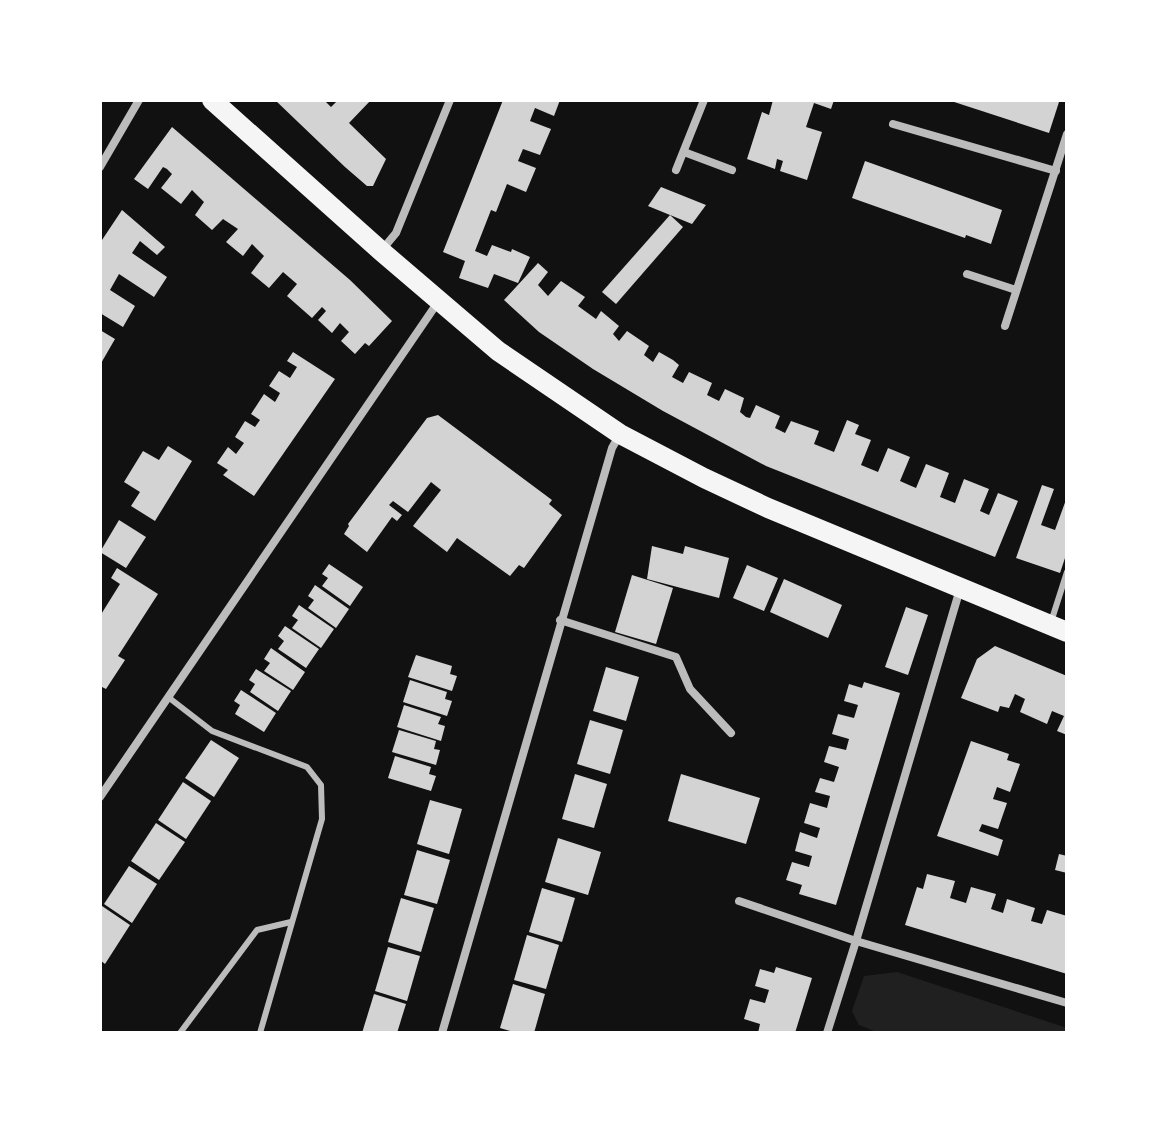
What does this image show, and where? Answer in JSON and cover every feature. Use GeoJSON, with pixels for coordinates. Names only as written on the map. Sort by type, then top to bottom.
{"type":"FeatureCollection","features":[{"type":"Feature","properties":{"kind":"main road"},"geometry":{"type":"LineString","coordinates":[[212,100],[498,351],[620,434],[755,502],[1058,629]]}},
{"type":"Feature","properties":{"kind":"street"},"geometry":{"type":"LineString","coordinates":[[100,167],[139,100]]}},
{"type":"Feature","properties":{"kind":"street"},"geometry":{"type":"LineString","coordinates":[[381,251],[396,233],[450,100]]}},
{"type":"Feature","properties":{"kind":"street"},"geometry":{"type":"LineString","coordinates":[[676,170],[704,100]]}},
{"type":"Feature","properties":{"kind":"street"},"geometry":{"type":"LineString","coordinates":[[893,124],[1056,171]]}},
{"type":"Feature","properties":{"kind":"street"},"geometry":{"type":"LineString","coordinates":[[1005,326],[1067,134]]}},
{"type":"Feature","properties":{"kind":"street"},"geometry":{"type":"LineString","coordinates":[[684,152],[732,170]]}},
{"type":"Feature","properties":{"kind":"street"},"geometry":{"type":"LineString","coordinates":[[967,274],[1016,290]]}},
{"type":"Feature","properties":{"kind":"street"},"geometry":{"type":"LineString","coordinates":[[100,797],[439,301]]}},
{"type":"Feature","properties":{"kind":"street"},"geometry":{"type":"LineString","coordinates":[[442,1033],[560,620],[612,448],[620,434]]}},
{"type":"Feature","properties":{"kind":"street"},"geometry":{"type":"LineString","coordinates":[[827,1033],[960,588]]}},
{"type":"Feature","properties":{"kind":"street"},"geometry":{"type":"LineString","coordinates":[[560,620],[676,657],[690,689],[731,733]]}},
{"type":"Feature","properties":{"kind":"street"},"geometry":{"type":"LineString","coordinates":[[739,901],[856,941],[1067,1003]]}},
{"type":"Feature","properties":{"kind":"lane"},"geometry":{"type":"LineString","coordinates":[[1058,629],[1067,572]]}},
{"type":"Feature","properties":{"kind":"lane"},"geometry":{"type":"LineString","coordinates":[[168,697],[212,731],[307,767],[321,785],[322,819],[260,1033]]}},
{"type":"Feature","properties":{"kind":"lane"},"geometry":{"type":"LineString","coordinates":[[180,1033],[257,930],[291,922]]}},
{"type":"Feature","properties":{"kind":"shaded area"},"geometry":{"type":"Polygon","coordinates":[[[897,972],[1067,1028],[1067,1033],[879,1033],[859,1025],[852,1011],[864,976],[897,972]]]}},
{"type":"Feature","properties":{"kind":"building"},"geometry":{"type":"Polygon","coordinates":[[[275,100],[324,100],[331,107],[338,100],[371,100],[349,123],[386,159],[373,186],[367,186],[345,167],[275,100]]]}},
{"type":"Feature","properties":{"kind":"building"},"geometry":{"type":"Polygon","coordinates":[[[503,100],[560,100],[554,116],[535,108],[530,121],[551,129],[540,155],[523,149],[518,161],[536,168],[526,192],[507,184],[496,212],[491,210],[475,251],[487,256],[492,245],[530,257],[518,283],[494,274],[488,288],[459,278],[465,261],[443,252],[503,100]]]}},
{"type":"Feature","properties":{"kind":"building"},"geometry":{"type":"Polygon","coordinates":[[[773,100],[834,100],[831,109],[814,103],[806,127],[822,132],[807,180],[780,171],[783,161],[777,159],[775,169],[747,159],[762,112],[769,115],[773,100]]]}},
{"type":"Feature","properties":{"kind":"building"},"geometry":{"type":"Polygon","coordinates":[[[948,100],[1054,100],[1059,102],[1049,133],[948,100]]]}},
{"type":"Feature","properties":{"kind":"building"},"geometry":{"type":"Polygon","coordinates":[[[172,127],[350,280],[392,321],[369,346],[365,343],[355,354],[341,341],[349,332],[340,323],[332,333],[318,320],[326,311],[322,307],[312,318],[287,296],[297,284],[283,272],[269,288],[251,273],[264,256],[252,244],[243,256],[226,242],[238,229],[223,219],[212,230],[195,215],[204,202],[192,190],[181,204],[161,188],[172,174],[167,169],[163,167],[148,189],[134,179],[172,127]]]}},
{"type":"Feature","properties":{"kind":"building"},"geometry":{"type":"Polygon","coordinates":[[[865,161],[1002,210],[991,244],[966,235],[965,238],[852,198],[865,161]]]}},
{"type":"Feature","properties":{"kind":"building"},"geometry":{"type":"Polygon","coordinates":[[[661,187],[706,205],[692,224],[648,206],[661,187]]]}},
{"type":"Feature","properties":{"kind":"building"},"geometry":{"type":"Polygon","coordinates":[[[122,210],[165,247],[157,255],[140,241],[132,253],[167,277],[154,297],[119,274],[110,290],[135,306],[123,327],[100,313],[100,243],[122,210]]]}},
{"type":"Feature","properties":{"kind":"building"},"geometry":{"type":"Polygon","coordinates":[[[670,215],[683,227],[616,304],[602,292],[670,215]]]}},
{"type":"Feature","properties":{"kind":"building"},"geometry":{"type":"Polygon","coordinates":[[[538,263],[548,272],[538,285],[548,296],[561,281],[585,297],[578,306],[596,319],[601,311],[619,326],[613,334],[619,341],[627,331],[649,346],[644,355],[653,362],[659,352],[679,365],[672,377],[683,383],[689,372],[712,383],[707,395],[719,401],[725,389],[744,398],[740,412],[746,417],[750,418],[756,405],[780,416],[775,428],[785,433],[791,421],[819,431],[814,444],[834,452],[847,420],[859,425],[855,434],[871,440],[861,465],[878,472],[888,448],[910,457],[900,481],[916,488],[926,464],[949,473],[940,497],[955,503],[964,479],[989,489],[980,511],[989,515],[998,493],[1018,501],[995,557],[766,466],[593,369],[539,332],[504,300],[538,263]]]}},
{"type":"Feature","properties":{"kind":"building"},"geometry":{"type":"Polygon","coordinates":[[[100,330],[115,339],[100,365],[100,330]]]}},
{"type":"Feature","properties":{"kind":"building"},"geometry":{"type":"Polygon","coordinates":[[[293,352],[335,379],[254,496],[223,475],[228,470],[217,463],[228,447],[236,454],[244,443],[235,437],[245,421],[255,427],[260,420],[251,414],[264,394],[275,402],[280,393],[269,386],[279,371],[290,378],[297,367],[287,361],[293,352]]]}},
{"type":"Feature","properties":{"kind":"building"},"geometry":{"type":"Polygon","coordinates":[[[438,415],[552,500],[549,504],[562,515],[524,568],[519,565],[510,576],[457,538],[447,552],[413,526],[441,490],[431,482],[408,512],[393,501],[389,505],[402,515],[397,521],[392,517],[367,552],[344,534],[348,524],[427,418],[438,415]]]}},
{"type":"Feature","properties":{"kind":"building"},"geometry":{"type":"Polygon","coordinates":[[[168,446],[192,461],[155,521],[131,506],[140,492],[124,482],[143,451],[159,460],[168,446]]]}},
{"type":"Feature","properties":{"kind":"building"},"geometry":{"type":"Polygon","coordinates":[[[1042,485],[1054,489],[1041,525],[1055,530],[1067,497],[1067,552],[1060,573],[1016,558],[1042,485]]]}},
{"type":"Feature","properties":{"kind":"building"},"geometry":{"type":"Polygon","coordinates":[[[119,520],[146,537],[126,568],[100,552],[119,520]]]}},
{"type":"Feature","properties":{"kind":"building"},"geometry":{"type":"Polygon","coordinates":[[[652,546],[683,554],[685,546],[729,558],[719,598],[647,579],[652,546]]]}},
{"type":"Feature","properties":{"kind":"building"},"geometry":{"type":"Polygon","coordinates":[[[329,564],[363,587],[350,606],[322,586],[328,578],[322,574],[329,564]]]}},
{"type":"Feature","properties":{"kind":"building"},"geometry":{"type":"Polygon","coordinates":[[[747,565],[778,578],[764,611],[733,598],[747,565]]]}},
{"type":"Feature","properties":{"kind":"building"},"geometry":{"type":"Polygon","coordinates":[[[117,568],[158,594],[118,656],[125,660],[106,689],[100,686],[100,616],[120,584],[111,578],[117,568]]]}},
{"type":"Feature","properties":{"kind":"building"},"geometry":{"type":"Polygon","coordinates":[[[632,575],[673,588],[656,644],[615,632],[632,575]]]}},
{"type":"Feature","properties":{"kind":"building"},"geometry":{"type":"Polygon","coordinates":[[[784,579],[842,605],[828,638],[770,612],[784,579]]]}},
{"type":"Feature","properties":{"kind":"building"},"geometry":{"type":"Polygon","coordinates":[[[315,585],[349,609],[336,628],[308,608],[314,600],[308,596],[315,585]]]}},
{"type":"Feature","properties":{"kind":"building"},"geometry":{"type":"Polygon","coordinates":[[[299,605],[334,629],[321,648],[292,628],[298,620],[292,616],[299,605]]]}},
{"type":"Feature","properties":{"kind":"building"},"geometry":{"type":"Polygon","coordinates":[[[906,607],[928,615],[908,675],[885,667],[906,607]]]}},
{"type":"Feature","properties":{"kind":"building"},"geometry":{"type":"Polygon","coordinates":[[[285,626],[319,649],[306,668],[278,649],[284,641],[278,636],[285,626]]]}},
{"type":"Feature","properties":{"kind":"building"},"geometry":{"type":"Polygon","coordinates":[[[995,646],[1067,676],[1067,735],[1057,731],[1064,716],[1052,711],[1047,724],[1020,712],[1025,699],[1015,694],[1009,708],[1000,706],[998,712],[961,698],[977,659],[995,646]]]}},
{"type":"Feature","properties":{"kind":"building"},"geometry":{"type":"Polygon","coordinates":[[[271,648],[305,672],[293,690],[264,671],[270,663],[264,659],[271,648]]]}},
{"type":"Feature","properties":{"kind":"building"},"geometry":{"type":"Polygon","coordinates":[[[416,655],[452,666],[450,674],[457,676],[452,691],[408,677],[416,655]]]}},
{"type":"Feature","properties":{"kind":"building"},"geometry":{"type":"Polygon","coordinates":[[[606,667],[639,677],[626,721],[593,711],[606,667]]]}},
{"type":"Feature","properties":{"kind":"building"},"geometry":{"type":"Polygon","coordinates":[[[256,669],[291,691],[278,711],[250,692],[255,684],[249,680],[256,669]]]}},
{"type":"Feature","properties":{"kind":"building"},"geometry":{"type":"Polygon","coordinates":[[[410,680],[447,692],[445,699],[452,701],[447,716],[403,702],[410,680]]]}},
{"type":"Feature","properties":{"kind":"building"},"geometry":{"type":"Polygon","coordinates":[[[864,682],[900,693],[836,905],[799,894],[802,885],[786,880],[792,862],[809,867],[812,856],[795,851],[800,832],[817,838],[820,828],[804,823],[810,803],[827,808],[830,796],[815,792],[820,778],[834,782],[839,767],[824,762],[829,746],[846,750],[849,739],[832,734],[838,714],[854,718],[858,705],[844,701],[849,684],[862,688],[864,682]]]}},
{"type":"Feature","properties":{"kind":"building"},"geometry":{"type":"Polygon","coordinates":[[[241,690],[276,713],[264,732],[235,714],[240,705],[234,701],[241,690]]]}},
{"type":"Feature","properties":{"kind":"building"},"geometry":{"type":"Polygon","coordinates":[[[404,705],[441,717],[438,724],[445,726],[441,741],[397,727],[404,705]]]}},
{"type":"Feature","properties":{"kind":"building"},"geometry":{"type":"Polygon","coordinates":[[[590,720],[623,730],[610,774],[577,764],[590,720]]]}},
{"type":"Feature","properties":{"kind":"building"},"geometry":{"type":"Polygon","coordinates":[[[399,730],[436,741],[434,749],[440,750],[436,765],[392,752],[399,730]]]}},
{"type":"Feature","properties":{"kind":"building"},"geometry":{"type":"Polygon","coordinates":[[[211,740],[239,758],[214,797],[185,778],[211,740]]]}},
{"type":"Feature","properties":{"kind":"building"},"geometry":{"type":"Polygon","coordinates":[[[971,741],[1009,754],[1007,760],[1020,764],[1010,792],[997,787],[993,799],[1007,803],[998,829],[982,824],[979,831],[1003,840],[998,856],[937,836],[971,741]]]}},
{"type":"Feature","properties":{"kind":"building"},"geometry":{"type":"Polygon","coordinates":[[[395,756],[431,767],[429,774],[436,776],[431,791],[388,778],[395,756]]]}},
{"type":"Feature","properties":{"kind":"building"},"geometry":{"type":"Polygon","coordinates":[[[575,774],[607,784],[594,828],[562,819],[575,774]]]}},
{"type":"Feature","properties":{"kind":"building"},"geometry":{"type":"Polygon","coordinates":[[[681,774],[760,798],[746,844],[668,821],[681,774]]]}},
{"type":"Feature","properties":{"kind":"building"},"geometry":{"type":"Polygon","coordinates":[[[183,782],[211,801],[186,839],[158,820],[183,782]]]}},
{"type":"Feature","properties":{"kind":"building"},"geometry":{"type":"Polygon","coordinates":[[[430,800],[462,809],[449,854],[417,844],[430,800]]]}},
{"type":"Feature","properties":{"kind":"building"},"geometry":{"type":"Polygon","coordinates":[[[156,823],[185,842],[159,880],[131,861],[156,823]]]}},
{"type":"Feature","properties":{"kind":"building"},"geometry":{"type":"Polygon","coordinates":[[[558,838],[601,852],[588,895],[545,882],[558,838]]]}},
{"type":"Feature","properties":{"kind":"building"},"geometry":{"type":"Polygon","coordinates":[[[417,850],[450,860],[437,904],[404,895],[417,850]]]}},
{"type":"Feature","properties":{"kind":"building"},"geometry":{"type":"Polygon","coordinates":[[[1059,854],[1067,856],[1067,873],[1055,870],[1059,854]]]}},
{"type":"Feature","properties":{"kind":"building"},"geometry":{"type":"Polygon","coordinates":[[[129,866],[157,884],[132,923],[104,904],[129,866]]]}},
{"type":"Feature","properties":{"kind":"building"},"geometry":{"type":"Polygon","coordinates":[[[927,874],[955,881],[950,898],[966,903],[971,887],[996,894],[991,909],[1003,913],[1007,899],[1035,908],[1031,921],[1042,924],[1047,910],[1067,916],[1067,974],[905,925],[917,887],[923,889],[927,874]]]}},
{"type":"Feature","properties":{"kind":"building"},"geometry":{"type":"Polygon","coordinates":[[[542,888],[575,898],[562,942],[529,932],[542,888]]]}},
{"type":"Feature","properties":{"kind":"building"},"geometry":{"type":"Polygon","coordinates":[[[401,898],[434,908],[421,952],[388,942],[401,898]]]}},
{"type":"Feature","properties":{"kind":"building"},"geometry":{"type":"Polygon","coordinates":[[[102,906],[130,925],[105,964],[100,960],[102,906]]]}},
{"type":"Feature","properties":{"kind":"building"},"geometry":{"type":"Polygon","coordinates":[[[527,935],[559,945],[546,989],[514,980],[527,935]]]}},
{"type":"Feature","properties":{"kind":"building"},"geometry":{"type":"Polygon","coordinates":[[[388,947],[420,956],[407,1001],[375,991],[388,947]]]}},
{"type":"Feature","properties":{"kind":"building"},"geometry":{"type":"Polygon","coordinates":[[[776,967],[812,978],[795,1033],[758,1033],[760,1024],[744,1019],[750,999],[765,1003],[769,990],[755,986],[760,969],[774,973],[776,967]]]}},
{"type":"Feature","properties":{"kind":"building"},"geometry":{"type":"Polygon","coordinates":[[[513,984],[545,994],[534,1033],[517,1033],[500,1028],[513,984]]]}},
{"type":"Feature","properties":{"kind":"building"},"geometry":{"type":"Polygon","coordinates":[[[374,994],[406,1004],[397,1033],[362,1033],[374,994]]]}}]}
